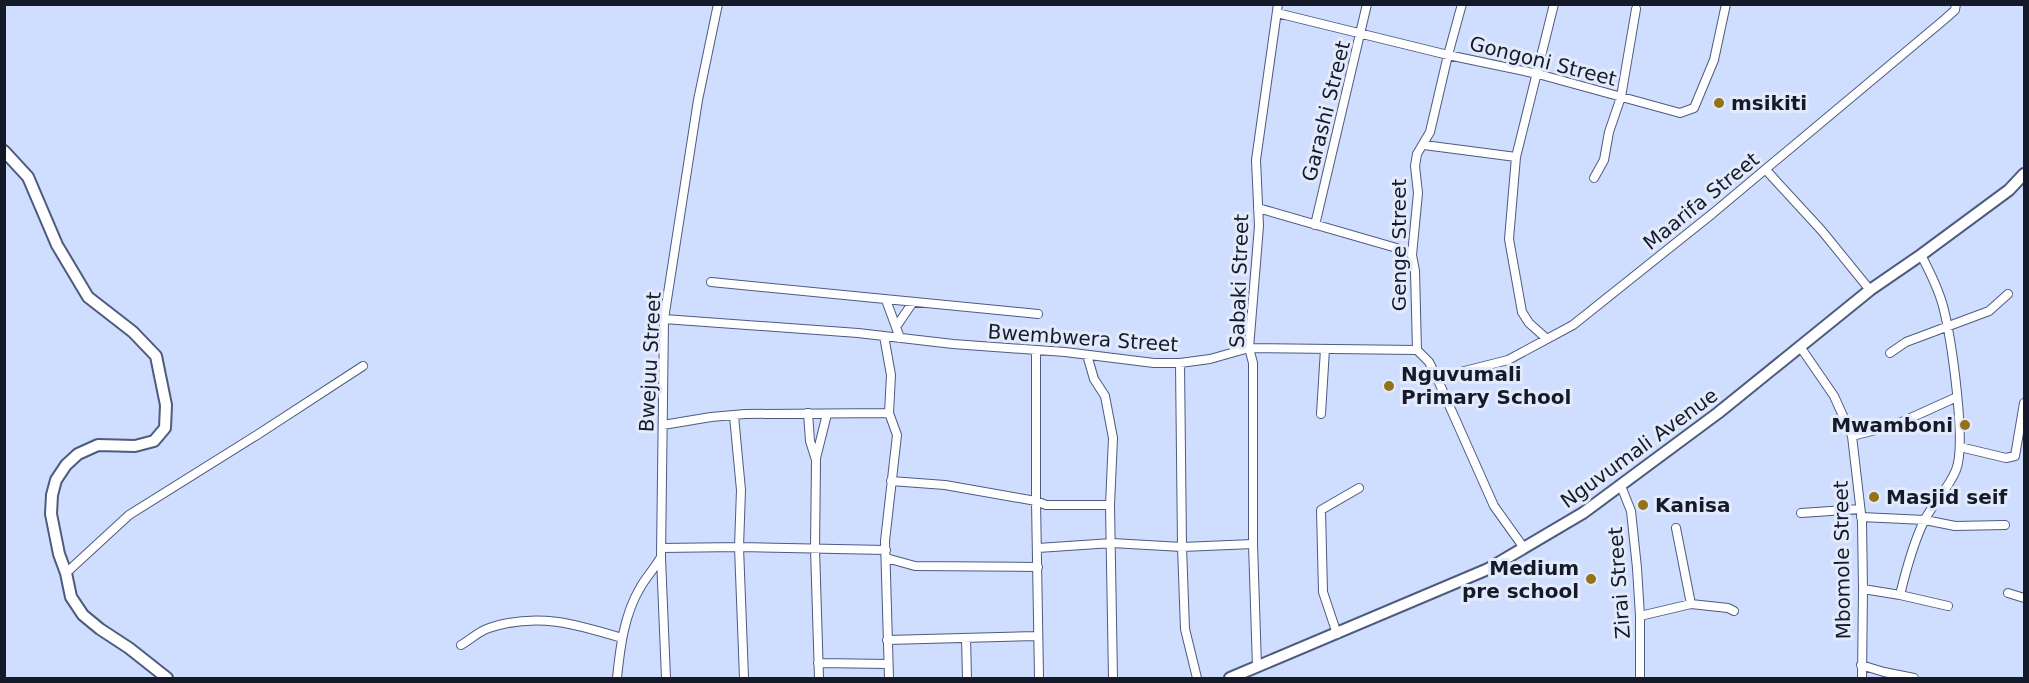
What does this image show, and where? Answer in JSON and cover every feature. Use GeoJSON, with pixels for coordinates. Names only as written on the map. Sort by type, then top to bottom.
{"type":"FeatureCollection","features":[{"type":"Feature","properties":{"kind":"street","name":"Bwejuu Street"},"geometry":{"type":"LineString","coordinates":[[666,678],[661,557],[664,319],[698,100],[718,4]]}},
{"type":"Feature","properties":{"kind":"street","name":"Garashi Street"},"geometry":{"type":"LineString","coordinates":[[1315,225],[1362,34],[1367,4]]}},
{"type":"Feature","properties":{"kind":"street","name":"Genge Street"},"geometry":{"type":"LineString","coordinates":[[1417,350],[1415,271],[1412,255],[1418,193],[1415,166],[1417,154],[1430,132],[1462,4]]}},
{"type":"Feature","properties":{"kind":"street"},"geometry":{"type":"LineString","coordinates":[[1547,339],[1529,323],[1522,312],[1509,239],[1516,157],[1554,4]]}},
{"type":"Feature","properties":{"kind":"street","name":"Gongoni Street"},"geometry":{"type":"LineString","coordinates":[[1277,9],[1362,34],[1538,74],[1680,113],[1694,108],[1714,60],[1726,4]]}},
{"type":"Feature","properties":{"kind":"street","name":"Maarifa Street"},"geometry":{"type":"LineString","coordinates":[[1437,378],[1508,360],[1573,325],[1766,170],[1945,19],[1955,10],[1956,4]]}},
{"type":"Feature","properties":{"kind":"street","name":"Sabaki Street"},"geometry":{"type":"LineString","coordinates":[[1257,667],[1253,544],[1253,363],[1249,348],[1259,226],[1256,160],[1277,9]]}},
{"type":"Feature","properties":{"kind":"street"},"geometry":{"type":"LineString","coordinates":[[1594,178],[1604,160],[1609,132],[1621,97],[1636,9]]}},
{"type":"Feature","properties":{"kind":"street"},"geometry":{"type":"LineString","coordinates":[[1424,145],[1516,157]]}},
{"type":"Feature","properties":{"kind":"street"},"geometry":{"type":"LineString","coordinates":[[4,151],[28,177],[57,245],[88,297],[133,332],[156,356],[166,405],[165,428],[154,441],[135,446],[108,444],[87,448],[66,465],[56,480],[51,514],[71,597],[83,615],[167,678]]}},
{"type":"Feature","properties":{"kind":"street"},"geometry":{"type":"LineString","coordinates":[[1766,170],[1822,231],[1870,290]]}},
{"type":"Feature","properties":{"kind":"street","name":"Nguvumali Avenue"},"geometry":{"type":"LineString","coordinates":[[1230,678],[1488,569],[1583,513],[1801,348],[1870,290],[2009,190],[2024,176]]}},
{"type":"Feature","properties":{"kind":"street"},"geometry":{"type":"LineString","coordinates":[[1258,208],[1407,251],[1412,255]]}},
{"type":"Feature","properties":{"kind":"street"},"geometry":{"type":"LineString","coordinates":[[1899,595],[1910,556],[1925,520],[1957,468],[1960,447],[1944,308],[1936,284],[1921,255]]}},
{"type":"Feature","properties":{"kind":"street"},"geometry":{"type":"LineString","coordinates":[[711,282],[1038,314]]}},
{"type":"Feature","properties":{"kind":"street"},"geometry":{"type":"LineString","coordinates":[[1890,353],[1906,342],[1989,311],[2008,294]]}},
{"type":"Feature","properties":{"kind":"street"},"geometry":{"type":"LineString","coordinates":[[885,300],[900,338]]}},
{"type":"Feature","properties":{"kind":"street"},"geometry":{"type":"LineString","coordinates":[[896,327],[913,302]]}},
{"type":"Feature","properties":{"kind":"street","name":"Bwembwera Street"},"geometry":{"type":"LineString","coordinates":[[664,319],[884,336],[1154,363],[1180,363],[1210,359],[1249,348],[1417,350]]}},
{"type":"Feature","properties":{"kind":"street"},"geometry":{"type":"LineString","coordinates":[[884,336],[891,375],[889,413],[897,435],[886,554],[889,678]]}},
{"type":"Feature","properties":{"kind":"street","name":"Mbomole Street"},"geometry":{"type":"LineString","coordinates":[[1801,348],[1834,396],[1852,436],[1861,513],[1862,678]]}},
{"type":"Feature","properties":{"kind":"street"},"geometry":{"type":"LineString","coordinates":[[1321,414],[1325,349]]}},
{"type":"Feature","properties":{"kind":"street"},"geometry":{"type":"LineString","coordinates":[[1417,350],[1429,362],[1437,378],[1494,506],[1524,548]]}},
{"type":"Feature","properties":{"kind":"street"},"geometry":{"type":"LineString","coordinates":[[1036,351],[1039,678]]}},
{"type":"Feature","properties":{"kind":"street"},"geometry":{"type":"LineString","coordinates":[[1087,355],[1094,379],[1105,396],[1113,438],[1110,505],[1113,678]]}},
{"type":"Feature","properties":{"kind":"street"},"geometry":{"type":"LineString","coordinates":[[1180,363],[1185,629],[1197,678]]}},
{"type":"Feature","properties":{"kind":"street"},"geometry":{"type":"LineString","coordinates":[[66,573],[129,515],[363,366]]}},
{"type":"Feature","properties":{"kind":"street"},"geometry":{"type":"LineString","coordinates":[[1852,436],[1895,425],[1956,397]]}},
{"type":"Feature","properties":{"kind":"street"},"geometry":{"type":"LineString","coordinates":[[1960,447],[2006,458],[2015,456],[2025,404]]}},
{"type":"Feature","properties":{"kind":"street"},"geometry":{"type":"LineString","coordinates":[[808,413],[810,441],[816,460]]}},
{"type":"Feature","properties":{"kind":"street"},"geometry":{"type":"LineString","coordinates":[[663,425],[745,414],[889,413]]}},
{"type":"Feature","properties":{"kind":"street"},"geometry":{"type":"LineString","coordinates":[[819,678],[815,549],[816,460],[827,414]]}},
{"type":"Feature","properties":{"kind":"street"},"geometry":{"type":"LineString","coordinates":[[734,416],[741,490],[739,547],[744,678]]}},
{"type":"Feature","properties":{"kind":"street"},"geometry":{"type":"LineString","coordinates":[[891,481],[953,486],[1036,501],[1046,505],[1110,505]]}},
{"type":"Feature","properties":{"kind":"street","name":"Zirai Street"},"geometry":{"type":"LineString","coordinates":[[1621,486],[1631,511],[1640,616],[1640,678]]}},
{"type":"Feature","properties":{"kind":"street"},"geometry":{"type":"LineString","coordinates":[[1337,634],[1323,592],[1321,510],[1359,488]]}},
{"type":"Feature","properties":{"kind":"street"},"geometry":{"type":"LineString","coordinates":[[1801,513],[1861,513],[1925,520],[1955,526],[2005,525]]}},
{"type":"Feature","properties":{"kind":"street"},"geometry":{"type":"LineString","coordinates":[[1676,528],[1691,604]]}},
{"type":"Feature","properties":{"kind":"street"},"geometry":{"type":"LineString","coordinates":[[1038,548],[1112,543],[1182,546],[1253,544]]}},
{"type":"Feature","properties":{"kind":"street"},"geometry":{"type":"LineString","coordinates":[[661,548],[815,549],[886,554],[915,566],[1038,567]]}},
{"type":"Feature","properties":{"kind":"street"},"geometry":{"type":"LineString","coordinates":[[617,678],[622,638],[639,589],[661,557]]}},
{"type":"Feature","properties":{"kind":"street"},"geometry":{"type":"LineString","coordinates":[[1863,589],[1948,606]]}},
{"type":"Feature","properties":{"kind":"street"},"geometry":{"type":"LineString","coordinates":[[2008,592],[2025,598]]}},
{"type":"Feature","properties":{"kind":"street"},"geometry":{"type":"LineString","coordinates":[[1640,616],[1691,604],[1728,608],[1734,611]]}},
{"type":"Feature","properties":{"kind":"street"},"geometry":{"type":"LineString","coordinates":[[461,645],[487,628],[528,620],[573,623],[622,638]]}},
{"type":"Feature","properties":{"kind":"street"},"geometry":{"type":"LineString","coordinates":[[887,640],[1038,636]]}},
{"type":"Feature","properties":{"kind":"street"},"geometry":{"type":"LineString","coordinates":[[966,638],[968,678]]}},
{"type":"Feature","properties":{"kind":"street"},"geometry":{"type":"LineString","coordinates":[[818,663],[888,664]]}},
{"type":"Feature","properties":{"kind":"street"},"geometry":{"type":"LineString","coordinates":[[1861,665],[1914,678]]}},
{"type":"Feature","properties":{"kind":"place","name":"msikiti"},"geometry":{"type":"Point","coordinates":[1719,103]}},
{"type":"Feature","properties":{"kind":"place","name":"Nguvumali Primary School"},"geometry":{"type":"Point","coordinates":[1389,386]}},
{"type":"Feature","properties":{"kind":"place","name":"Mwamboni"},"geometry":{"type":"Point","coordinates":[1965,425]}},
{"type":"Feature","properties":{"kind":"place","name":"Masjid seif"},"geometry":{"type":"Point","coordinates":[1874,497]}},
{"type":"Feature","properties":{"kind":"place","name":"Kanisa"},"geometry":{"type":"Point","coordinates":[1643,505]}},
{"type":"Feature","properties":{"kind":"place","name":"Medium pre school"},"geometry":{"type":"Point","coordinates":[1591,579]}}]}
